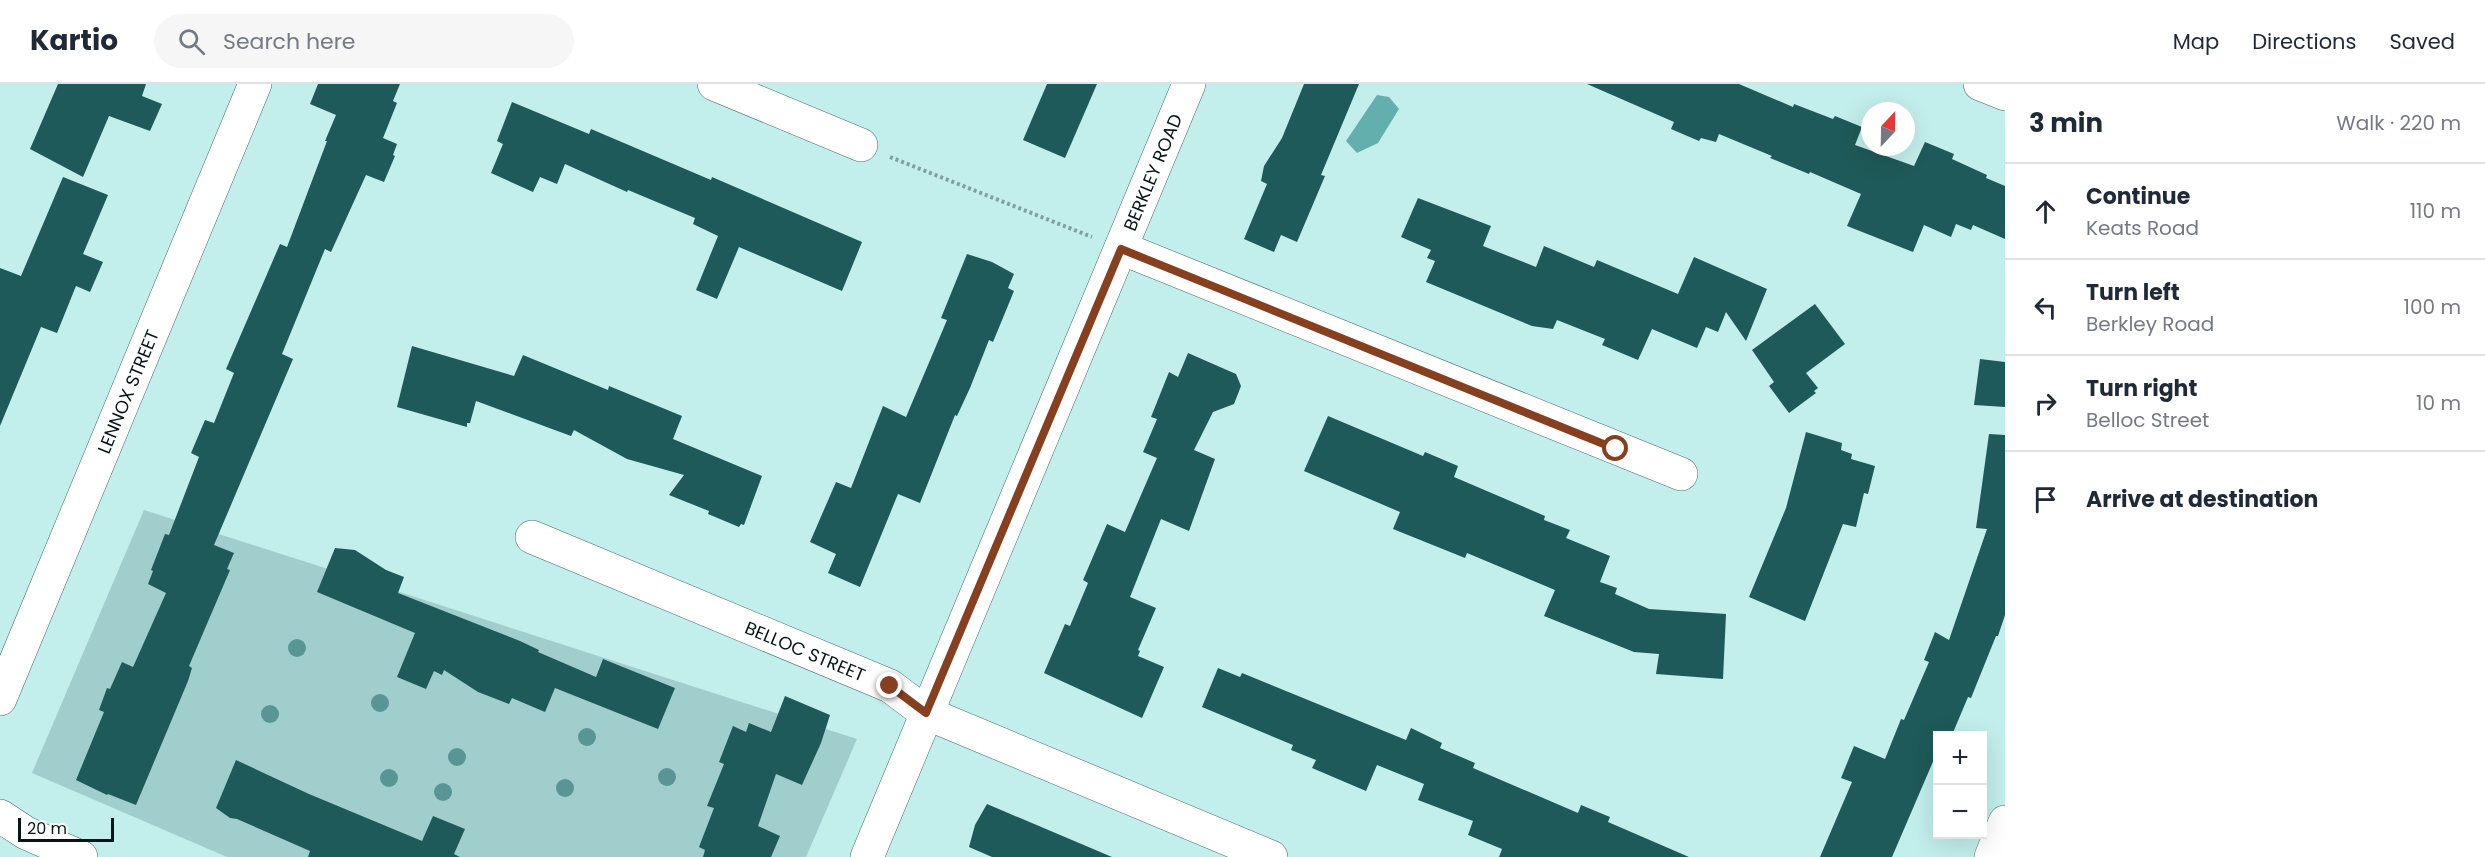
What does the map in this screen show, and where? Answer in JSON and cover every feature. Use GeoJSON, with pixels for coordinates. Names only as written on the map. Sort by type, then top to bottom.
{"type":"FeatureCollection","features":[{"type":"Feature","properties":{"kind":"street","name":"LENNOX STREET"},"geometry":{"type":"LineString","coordinates":[[0,699],[255,84]]}},
{"type":"Feature","properties":{"kind":"street"},"geometry":{"type":"LineString","coordinates":[[714,84],[861,146]]}},
{"type":"Feature","properties":{"kind":"street","name":"BERKLEY ROAD"},"geometry":{"type":"LineString","coordinates":[[867,857],[1189,84]]}},
{"type":"Feature","properties":{"kind":"street"},"geometry":{"type":"LineString","coordinates":[[1980,84],[2005,94]]}},
{"type":"Feature","properties":{"kind":"street"},"geometry":{"type":"LineString","coordinates":[[1121,249],[1681,474]]}},
{"type":"Feature","properties":{"kind":"street","name":"BELLOC STREET"},"geometry":{"type":"LineString","coordinates":[[532,537],[890,686],[926,713],[1271,857]]}},
{"type":"Feature","properties":{"kind":"street"},"geometry":{"type":"LineString","coordinates":[[0,816],[26,833],[81,857]]}},
{"type":"Feature","properties":{"kind":"street"},"geometry":{"type":"LineString","coordinates":[[1991,857],[2005,822]]}},
{"type":"Feature","properties":{"kind":"path"},"geometry":{"type":"LineString","coordinates":[[861,146],[1121,249]]}},
{"type":"Feature","properties":{"kind":"shaded area"},"geometry":{"type":"Polygon","coordinates":[[[1377,95],[1389,97],[1399,109],[1378,143],[1357,153],[1346,141],[1377,95]]]}},
{"type":"Feature","properties":{"kind":"shaded area"},"geometry":{"type":"Polygon","coordinates":[[[144,510],[857,739],[806,857],[227,857],[32,773],[144,510]]]}},
{"type":"Feature","properties":{"kind":"building"},"geometry":{"type":"Polygon","coordinates":[[[58,84],[146,84],[142,96],[162,104],[150,131],[109,116],[83,177],[30,149],[58,84]]]}},
{"type":"Feature","properties":{"kind":"building"},"geometry":{"type":"Polygon","coordinates":[[[318,84],[400,84],[393,101],[397,103],[383,138],[397,144],[393,155],[395,156],[384,182],[366,175],[331,252],[325,249],[282,354],[293,359],[214,545],[234,553],[227,569],[230,570],[189,666],[192,668],[188,681],[136,805],[107,795],[76,780],[104,712],[99,710],[107,688],[110,689],[122,662],[133,667],[166,593],[148,584],[165,534],[169,535],[199,457],[191,453],[205,420],[214,423],[234,373],[226,369],[280,244],[287,247],[327,141],[325,141],[336,115],[310,104],[318,84]]]}},
{"type":"Feature","properties":{"kind":"building"},"geometry":{"type":"Polygon","coordinates":[[[1047,84],[1097,84],[1065,158],[1023,140],[1047,84]]]}},
{"type":"Feature","properties":{"kind":"building"},"geometry":{"type":"Polygon","coordinates":[[[1304,84],[1359,84],[1321,175],[1325,176],[1297,242],[1281,235],[1274,252],[1244,239],[1267,184],[1261,181],[1264,166],[1282,138],[1304,84]]]}},
{"type":"Feature","properties":{"kind":"building"},"geometry":{"type":"Polygon","coordinates":[[[1587,84],[1739,84],[1793,107],[1794,104],[1861,127],[1855,145],[1861,147],[1861,156],[1886,156],[1914,166],[1925,142],[1954,154],[1952,159],[2005,186],[2005,239],[1973,225],[1971,230],[1956,224],[1951,237],[1924,225],[1913,252],[1847,226],[1861,194],[1770,158],[1772,156],[1719,134],[1716,142],[1701,138],[1699,141],[1671,129],[1674,122],[1587,84]]]}},
{"type":"Feature","properties":{"kind":"building"},"geometry":{"type":"Polygon","coordinates":[[[512,102],[589,134],[591,129],[711,180],[712,177],[862,242],[842,291],[739,247],[717,299],[696,290],[718,236],[693,224],[695,218],[628,190],[627,192],[565,164],[557,184],[540,177],[533,192],[491,173],[503,144],[497,141],[512,102]]]}},
{"type":"Feature","properties":{"kind":"building"},"geometry":{"type":"Polygon","coordinates":[[[63,177],[108,195],[83,254],[103,262],[90,292],[76,286],[57,333],[41,327],[0,426],[0,268],[21,276],[63,177]]]}},
{"type":"Feature","properties":{"kind":"building"},"geometry":{"type":"Polygon","coordinates":[[[1418,198],[1491,226],[1483,246],[1536,267],[1544,246],[1594,267],[1597,260],[1678,294],[1694,257],[1767,289],[1746,341],[1726,312],[1718,332],[1706,327],[1697,348],[1652,329],[1638,360],[1602,345],[1605,339],[1557,320],[1553,329],[1532,326],[1426,282],[1435,261],[1427,258],[1431,250],[1401,237],[1418,198]]]}},
{"type":"Feature","properties":{"kind":"building"},"geometry":{"type":"Polygon","coordinates":[[[967,254],[992,262],[1014,274],[1008,288],[1014,291],[993,342],[989,340],[970,388],[957,416],[955,415],[920,503],[898,494],[860,587],[828,573],[836,554],[810,542],[836,482],[851,488],[883,406],[906,417],[947,320],[941,318],[967,254]]]}},
{"type":"Feature","properties":{"kind":"building"},"geometry":{"type":"Polygon","coordinates":[[[1815,304],[1845,344],[1806,373],[1818,388],[1814,391],[1816,393],[1789,413],[1769,386],[1774,382],[1752,350],[1815,304]]]}},
{"type":"Feature","properties":{"kind":"building"},"geometry":{"type":"Polygon","coordinates":[[[412,346],[514,376],[523,355],[608,390],[609,386],[682,416],[673,439],[762,476],[744,525],[741,524],[739,527],[708,514],[709,511],[669,495],[684,475],[627,459],[574,430],[571,436],[476,401],[467,427],[397,407],[412,346]]]}},
{"type":"Feature","properties":{"kind":"building"},"geometry":{"type":"Polygon","coordinates":[[[1188,353],[1236,374],[1241,386],[1234,404],[1213,412],[1194,450],[1215,459],[1189,531],[1161,519],[1130,597],[1156,608],[1138,650],[1140,651],[1138,656],[1164,667],[1142,718],[1044,673],[1065,624],[1070,626],[1088,583],[1083,580],[1107,524],[1125,532],[1157,458],[1143,452],[1157,419],[1151,417],[1169,372],[1178,377],[1188,353]]]}},
{"type":"Feature","properties":{"kind":"building"},"geometry":{"type":"Polygon","coordinates":[[[1980,359],[2005,362],[2005,407],[1974,405],[1980,359]]]}},
{"type":"Feature","properties":{"kind":"building"},"geometry":{"type":"Polygon","coordinates":[[[1328,416],[1423,456],[1425,452],[1458,466],[1454,477],[1545,516],[1544,520],[1570,530],[1566,538],[1610,556],[1600,582],[1617,588],[1615,594],[1649,609],[1726,614],[1723,679],[1656,674],[1659,654],[1634,652],[1544,616],[1555,590],[1467,553],[1465,558],[1393,529],[1400,512],[1304,471],[1328,416]]]}},
{"type":"Feature","properties":{"kind":"building"},"geometry":{"type":"Polygon","coordinates":[[[1806,432],[1842,443],[1841,450],[1852,454],[1851,459],[1875,466],[1868,494],[1864,493],[1856,527],[1843,524],[1805,621],[1749,597],[1786,508],[1806,432]]]}},
{"type":"Feature","properties":{"kind":"building"},"geometry":{"type":"Polygon","coordinates":[[[1989,434],[2005,435],[2005,615],[1971,698],[1968,697],[1954,731],[1933,731],[1933,762],[1892,857],[1820,857],[1852,782],[1841,778],[1854,746],[1885,759],[1901,719],[1904,720],[1929,662],[1924,660],[1935,632],[1949,640],[1987,529],[1976,528],[1989,434]]]}},
{"type":"Feature","properties":{"kind":"building"},"geometry":{"type":"Polygon","coordinates":[[[335,548],[355,550],[386,570],[404,577],[398,593],[520,641],[539,650],[538,652],[596,677],[603,659],[675,688],[658,729],[555,688],[545,712],[512,698],[509,704],[478,692],[444,670],[442,675],[434,671],[426,689],[397,677],[415,633],[317,592],[335,548]]]}},
{"type":"Feature","properties":{"kind":"building"},"geometry":{"type":"Polygon","coordinates":[[[1218,668],[1240,677],[1242,673],[1406,740],[1411,728],[1442,743],[1440,748],[1475,763],[1473,768],[1578,813],[1581,805],[1610,817],[1608,822],[1689,857],[1499,857],[1502,849],[1468,835],[1473,821],[1418,800],[1424,784],[1377,765],[1366,791],[1312,768],[1316,760],[1291,750],[1293,745],[1202,707],[1218,668]]]}},
{"type":"Feature","properties":{"kind":"building"},"geometry":{"type":"Polygon","coordinates":[[[785,696],[830,715],[821,743],[802,785],[776,774],[758,826],[780,836],[771,857],[703,857],[705,850],[699,847],[714,808],[707,806],[724,764],[719,762],[733,726],[746,732],[749,723],[771,732],[785,696]]]}},
{"type":"Feature","properties":{"kind":"building"},"geometry":{"type":"Polygon","coordinates":[[[236,760],[309,794],[422,841],[433,816],[465,829],[454,854],[460,857],[308,857],[310,851],[230,818],[216,808],[236,760]]]}},
{"type":"Feature","properties":{"kind":"building"},"geometry":{"type":"Polygon","coordinates":[[[987,804],[1112,857],[992,857],[969,847],[975,825],[987,804]]]}},
{"type":"Feature","properties":{"kind":"route"},"geometry":{"type":"LineString","coordinates":[[890,686],[926,713],[1121,249],[1616,449]]}}]}
